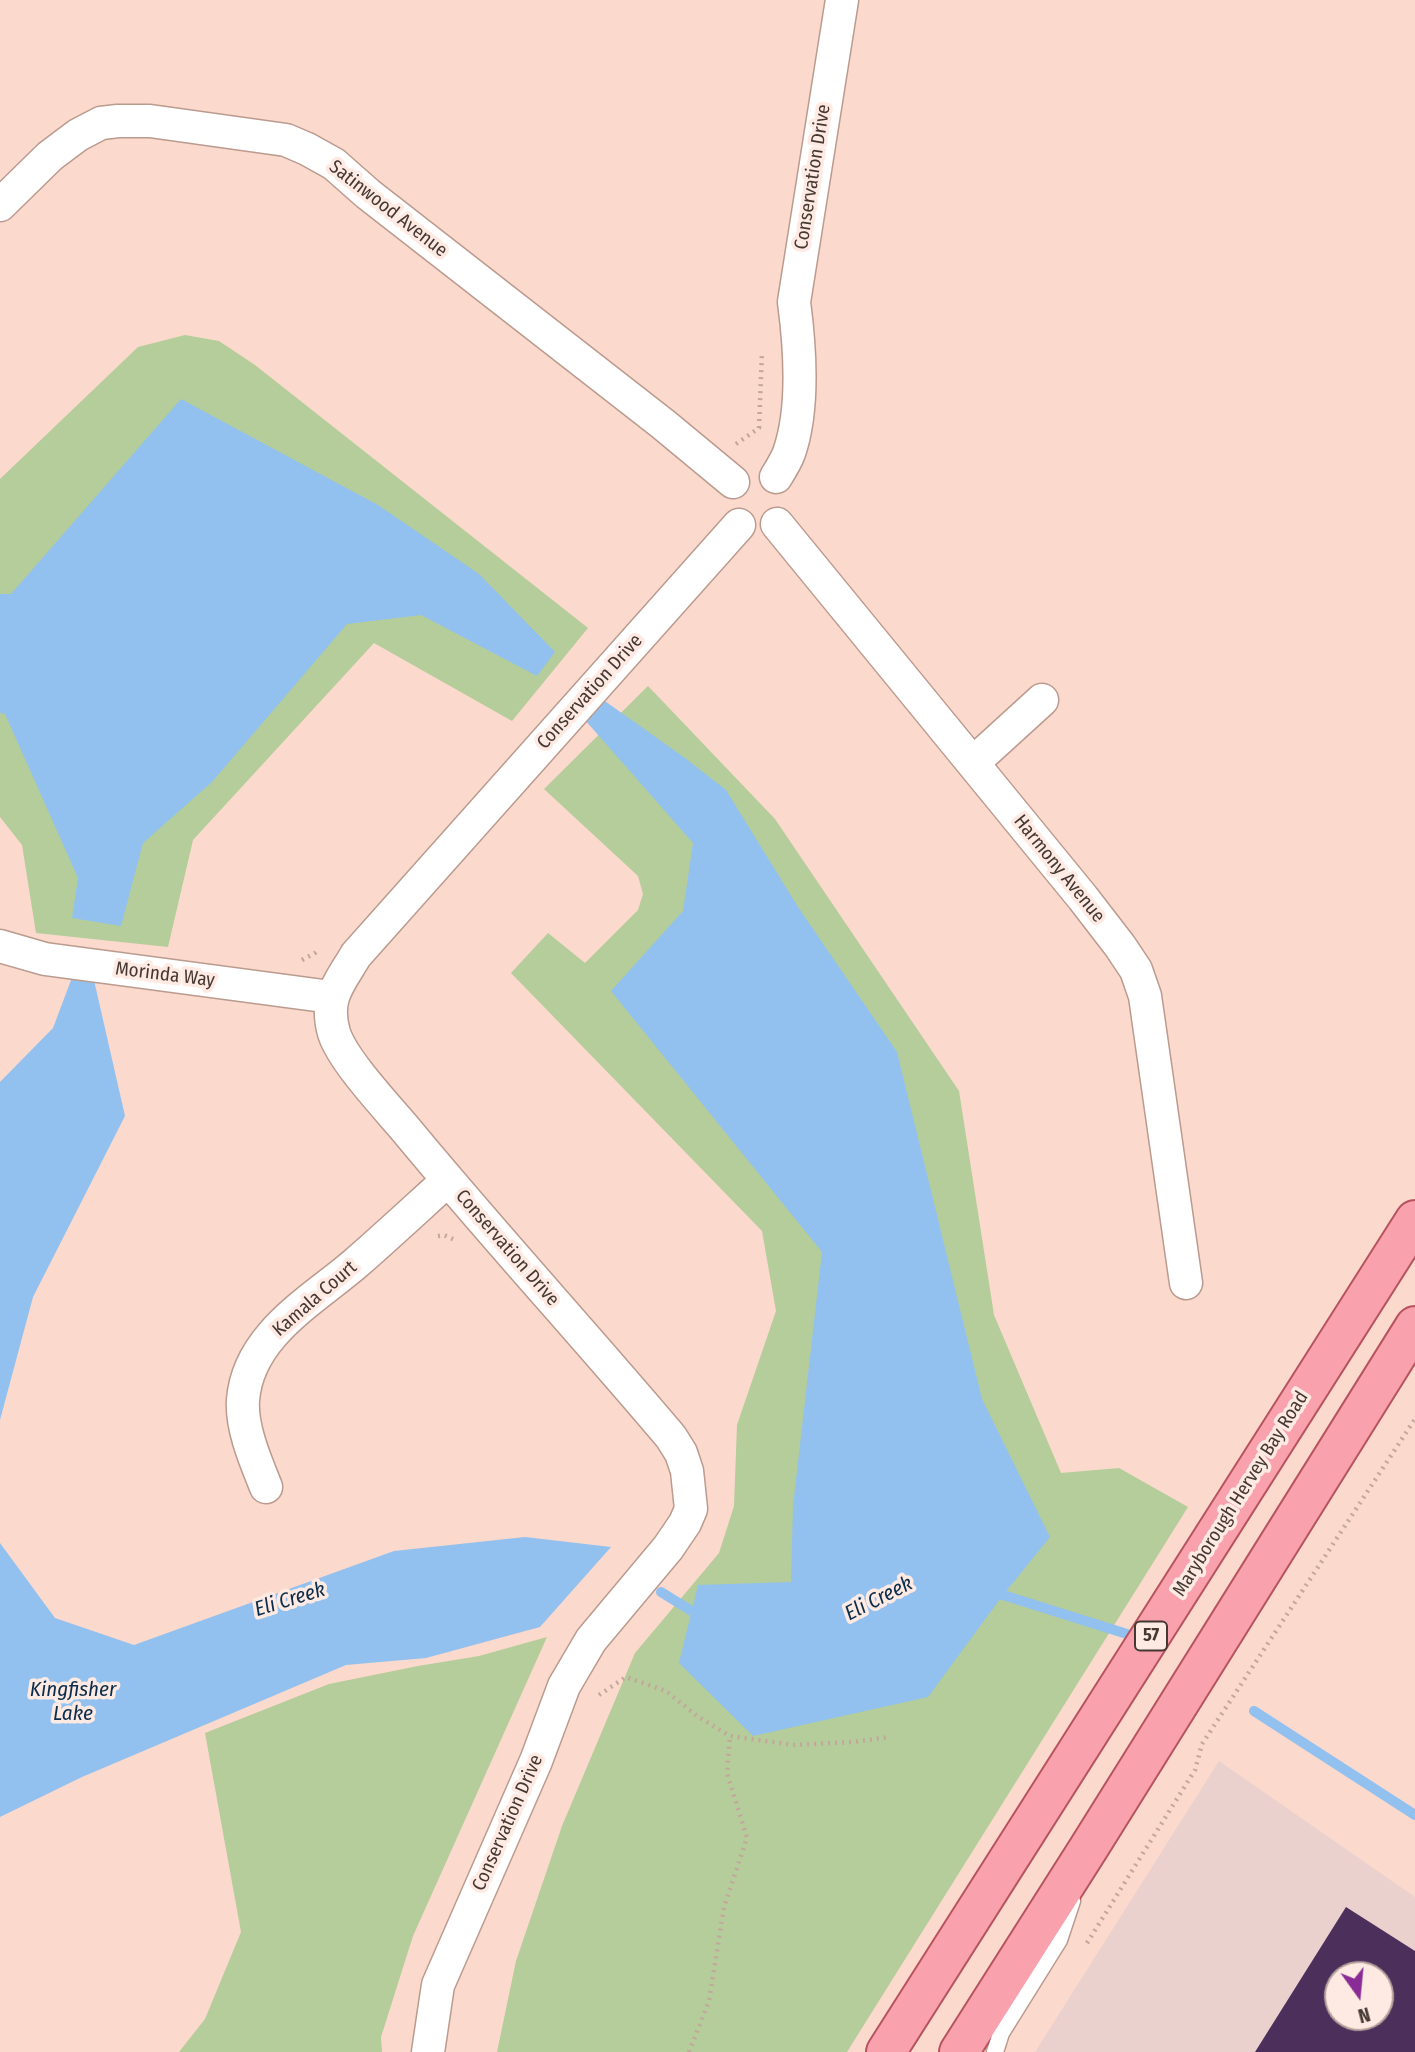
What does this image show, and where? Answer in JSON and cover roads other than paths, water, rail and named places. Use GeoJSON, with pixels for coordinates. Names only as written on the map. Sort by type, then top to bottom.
{"type":"FeatureCollection","features":[{"type":"Feature","properties":{"kind":"main road","name":"Maryborough Hervey Bay Road"},"geometry":{"type":"LineString","coordinates":[[886,2052],[1415,1220]]}},
{"type":"Feature","properties":{"kind":"main road"},"geometry":{"type":"LineString","coordinates":[[959,2052],[1410,1339]]}},
{"type":"Feature","properties":{"kind":"street","name":"Conservation Drive"},"geometry":{"type":"LineString","coordinates":[[776,477],[789,456],[795,432],[799,348],[794,302],[842,0]]}},
{"type":"Feature","properties":{"kind":"street","name":"Satinwood Avenue"},"geometry":{"type":"LineString","coordinates":[[0,205],[50,156],[78,135],[101,123],[150,121],[286,141],[334,164],[368,194],[722,473]]}},
{"type":"Feature","properties":{"kind":"street"},"geometry":{"type":"LineString","coordinates":[[752,470],[769,472],[785,488],[788,501],[785,514],[777,524],[765,530],[758,531],[739,525],[730,514],[722,473],[744,473],[752,470]]}},
{"type":"Feature","properties":{"kind":"street","name":"Harmony Avenue"},"geometry":{"type":"LineString","coordinates":[[777,524],[974,762],[1113,936],[1136,970],[1145,996],[1186,1283]]}},
{"type":"Feature","properties":{"kind":"street","name":"Conservation Drive"},"geometry":{"type":"LineString","coordinates":[[428,2052],[438,1985],[536,1761],[564,1686],[591,1640],[668,1548],[685,1523],[691,1509],[688,1471],[671,1437],[448,1180],[350,1062],[335,1036],[331,997],[356,955],[739,525]]}},
{"type":"Feature","properties":{"kind":"street"},"geometry":{"type":"LineString","coordinates":[[974,762],[1042,700]]}},
{"type":"Feature","properties":{"kind":"street","name":"Morinda Way"},"geometry":{"type":"LineString","coordinates":[[0,946],[45,959],[331,997]]}},
{"type":"Feature","properties":{"kind":"street","name":"Kamala Court"},"geometry":{"type":"LineString","coordinates":[[266,1488],[252,1452],[246,1425],[243,1401],[248,1371],[267,1340],[288,1317],[352,1266],[448,1180]]}},
{"type":"Feature","properties":{"kind":"lane"},"geometry":{"type":"LineString","coordinates":[[995,2052],[1001,2033],[1059,1940],[1088,1849]]}},
{"type":"Feature","properties":{"kind":"water"},"geometry":{"type":"Polygon","coordinates":[[[181,399],[378,505],[479,574],[555,652],[537,676],[421,615],[347,624],[212,782],[143,843],[121,926],[72,918],[78,878],[5,714],[0,713],[0,594],[11,594],[181,399]]]}},
{"type":"Feature","properties":{"kind":"water"},"geometry":{"type":"Polygon","coordinates":[[[602,699],[726,790],[798,907],[897,1052],[982,1399],[1050,1537],[1003,1595],[928,1697],[753,1736],[679,1663],[698,1585],[791,1582],[793,1506],[822,1252],[611,991],[683,911],[693,843],[585,720],[602,699]]]}},
{"type":"Feature","properties":{"kind":"water"},"geometry":{"type":"Polygon","coordinates":[[[76,967],[91,967],[125,1116],[33,1297],[0,1420],[0,1082],[53,1028],[76,967]]]}},
{"type":"Feature","properties":{"kind":"water","name":"Kingfisher Lake"},"geometry":{"type":"Polygon","coordinates":[[[525,1537],[611,1547],[540,1627],[426,1658],[346,1665],[82,1777],[0,1817],[0,1543],[55,1618],[134,1645],[394,1551],[525,1537]]]}},
{"type":"Feature","properties":{"kind":"waterway","name":"Eli Creek"},"geometry":{"type":"LineString","coordinates":[[661,1592],[703,1618]]}},
{"type":"Feature","properties":{"kind":"waterway","name":"Eli Creek"},"geometry":{"type":"LineString","coordinates":[[988,1594],[1003,1595],[1127,1634]]}},
{"type":"Feature","properties":{"kind":"waterway","name":"Eli Creek"},"geometry":{"type":"LineString","coordinates":[[1254,1711],[1415,1815]]}}]}
